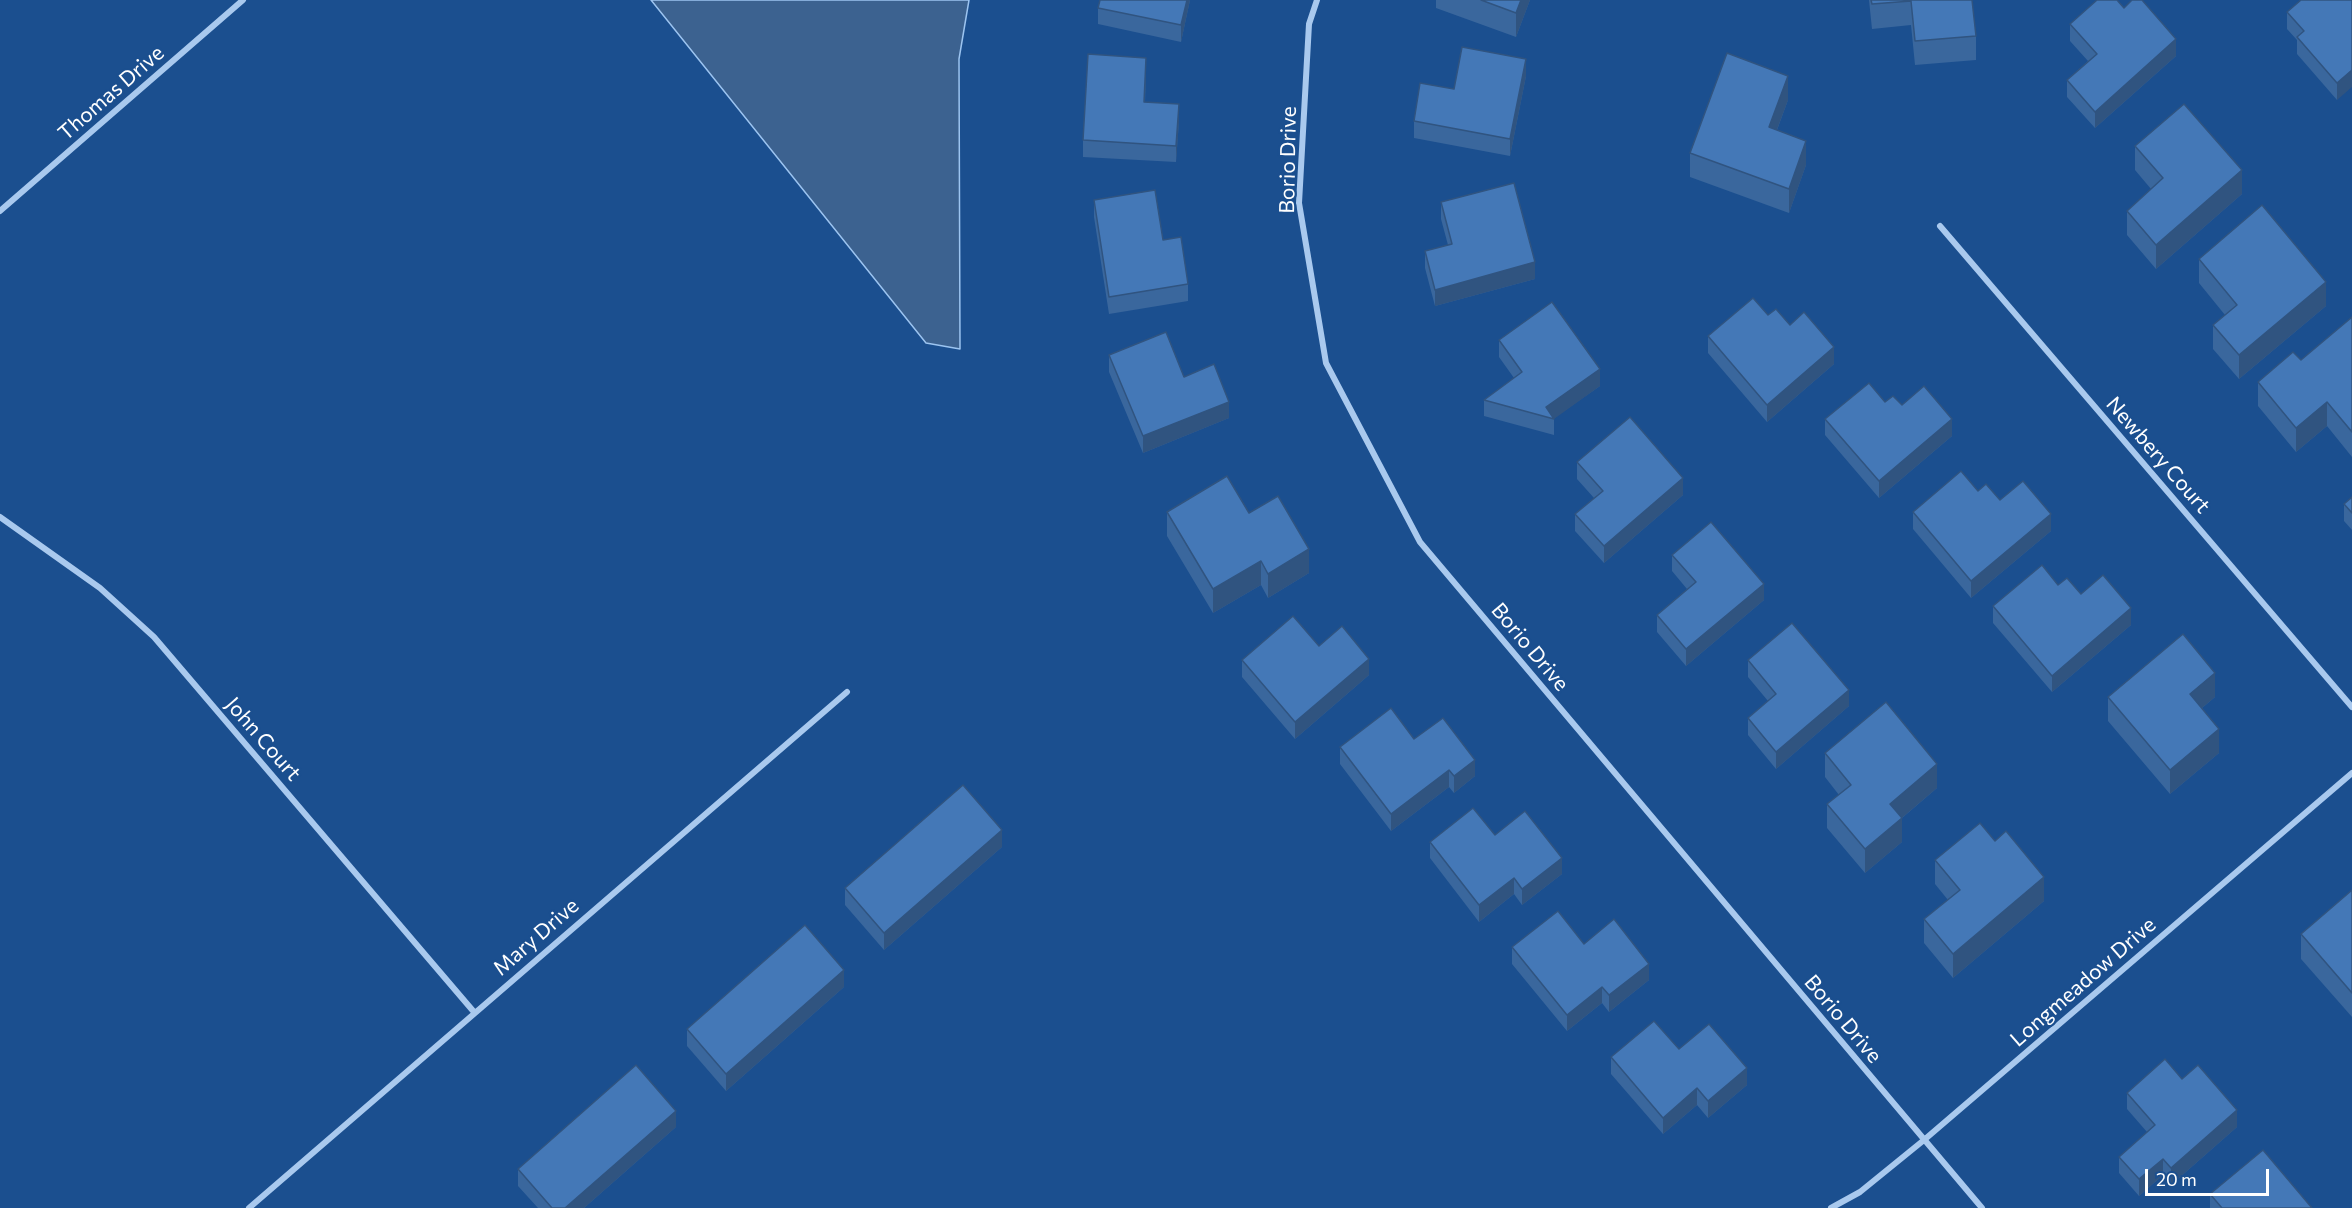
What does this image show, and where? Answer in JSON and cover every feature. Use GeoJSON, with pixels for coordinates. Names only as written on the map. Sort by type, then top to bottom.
{"type":"FeatureCollection","features":[{"type":"Feature","properties":{"kind":"street","name":"Thomas Drive"},"geometry":{"type":"LineString","coordinates":[[0,211],[243,0]]}},
{"type":"Feature","properties":{"kind":"street","name":"Borio Drive"},"geometry":{"type":"LineString","coordinates":[[1317,0],[1309,24],[1299,203],[1326,363],[1420,542],[1982,1208]]}},
{"type":"Feature","properties":{"kind":"street","name":"Newbery Court"},"geometry":{"type":"LineString","coordinates":[[1940,226],[2352,707]]}},
{"type":"Feature","properties":{"kind":"street","name":"John Court"},"geometry":{"type":"LineString","coordinates":[[0,516],[100,588],[153,637],[474,1012]]}},
{"type":"Feature","properties":{"kind":"street","name":"Mary Drive"},"geometry":{"type":"LineString","coordinates":[[249,1208],[847,692]]}},
{"type":"Feature","properties":{"kind":"street","name":"Longmeadow Drive"},"geometry":{"type":"LineString","coordinates":[[1831,1208],[1860,1192],[1924,1140],[2352,773]]}},
{"type":"Feature","properties":{"kind":"water"},"geometry":{"type":"Polygon","coordinates":[[[651,0],[969,0],[959,59],[960,349],[926,343],[651,0]]]}},
{"type":"Feature","properties":{"kind":"building"},"geometry":{"type":"Polygon","coordinates":[[[1100,0],[1187,0],[1181,25],[1098,8],[1100,0]]]}},
{"type":"Feature","properties":{"kind":"building"},"geometry":{"type":"Polygon","coordinates":[[[1481,0],[1521,0],[1516,13],[1481,0]]]}},
{"type":"Feature","properties":{"kind":"building"},"geometry":{"type":"Polygon","coordinates":[[[1871,0],[1972,0],[1976,36],[1915,41],[1911,1],[1872,4],[1871,0]]]}},
{"type":"Feature","properties":{"kind":"building"},"geometry":{"type":"Polygon","coordinates":[[[2097,0],[2117,0],[2124,8],[2132,0],[2142,0],[2176,39],[2095,112],[2067,80],[2097,54],[2070,24],[2097,0]]]}},
{"type":"Feature","properties":{"kind":"building"},"geometry":{"type":"Polygon","coordinates":[[[2301,0],[2352,0],[2352,70],[2337,83],[2297,37],[2304,31],[2287,12],[2301,0]]]}},
{"type":"Feature","properties":{"kind":"building"},"geometry":{"type":"Polygon","coordinates":[[[1462,47],[1526,59],[1510,139],[1414,121],[1420,83],[1454,89],[1462,47]]]}},
{"type":"Feature","properties":{"kind":"building"},"geometry":{"type":"Polygon","coordinates":[[[1727,53],[1788,76],[1769,127],[1806,141],[1789,189],[1690,153],[1727,53]]]}},
{"type":"Feature","properties":{"kind":"building"},"geometry":{"type":"Polygon","coordinates":[[[1088,54],[1146,58],[1144,102],[1179,104],[1176,146],[1083,140],[1088,54]]]}},
{"type":"Feature","properties":{"kind":"building"},"geometry":{"type":"Polygon","coordinates":[[[2184,104],[2242,170],[2156,245],[2127,211],[2163,178],[2135,146],[2184,104]]]}},
{"type":"Feature","properties":{"kind":"building"},"geometry":{"type":"Polygon","coordinates":[[[1514,183],[1535,262],[1435,290],[1425,251],[1452,244],[1441,202],[1514,183]]]}},
{"type":"Feature","properties":{"kind":"building"},"geometry":{"type":"Polygon","coordinates":[[[1155,190],[1163,240],[1181,237],[1188,284],[1109,297],[1094,200],[1155,190]]]}},
{"type":"Feature","properties":{"kind":"building"},"geometry":{"type":"Polygon","coordinates":[[[2262,205],[2326,282],[2239,355],[2213,325],[2237,305],[2199,259],[2262,205]]]}},
{"type":"Feature","properties":{"kind":"building"},"geometry":{"type":"Polygon","coordinates":[[[1753,298],[1768,315],[1776,309],[1790,325],[1804,312],[1834,347],[1767,405],[1708,336],[1753,298]]]}},
{"type":"Feature","properties":{"kind":"building"},"geometry":{"type":"Polygon","coordinates":[[[1552,302],[1600,369],[1546,407],[1554,419],[1484,400],[1522,372],[1499,340],[1552,302]]]}},
{"type":"Feature","properties":{"kind":"building"},"geometry":{"type":"Polygon","coordinates":[[[2352,317],[2352,432],[2327,402],[2296,428],[2258,382],[2293,352],[2301,360],[2352,317]]]}},
{"type":"Feature","properties":{"kind":"building"},"geometry":{"type":"Polygon","coordinates":[[[1166,332],[1184,377],[1214,364],[1229,402],[1143,436],[1109,355],[1166,332]]]}},
{"type":"Feature","properties":{"kind":"building"},"geometry":{"type":"Polygon","coordinates":[[[1869,383],[1885,402],[1893,396],[1902,405],[1924,386],[1952,419],[1879,481],[1825,419],[1869,383]]]}},
{"type":"Feature","properties":{"kind":"building"},"geometry":{"type":"Polygon","coordinates":[[[1630,417],[1683,478],[1604,546],[1575,514],[1603,491],[1577,462],[1630,417]]]}},
{"type":"Feature","properties":{"kind":"building"},"geometry":{"type":"Polygon","coordinates":[[[1961,471],[1978,491],[1986,484],[2000,500],[2023,481],[2051,514],[1971,581],[1913,512],[1961,471]]]}},
{"type":"Feature","properties":{"kind":"building"},"geometry":{"type":"Polygon","coordinates":[[[1227,476],[1249,513],[1278,496],[1309,549],[1268,574],[1261,561],[1213,589],[1167,512],[1227,476]]]}},
{"type":"Feature","properties":{"kind":"building"},"geometry":{"type":"Polygon","coordinates":[[[2352,497],[2352,513],[2344,504],[2352,497]]]}},
{"type":"Feature","properties":{"kind":"building"},"geometry":{"type":"Polygon","coordinates":[[[1711,522],[1764,584],[1686,649],[1657,615],[1696,582],[1672,555],[1711,522]]]}},
{"type":"Feature","properties":{"kind":"building"},"geometry":{"type":"Polygon","coordinates":[[[2042,565],[2058,585],[2067,578],[2081,594],[2103,575],[2131,608],[2052,676],[1993,606],[2042,565]]]}},
{"type":"Feature","properties":{"kind":"building"},"geometry":{"type":"Polygon","coordinates":[[[1293,616],[1319,646],[1342,626],[1369,659],[1295,722],[1242,660],[1293,616]]]}},
{"type":"Feature","properties":{"kind":"building"},"geometry":{"type":"Polygon","coordinates":[[[1792,623],[1849,690],[1776,752],[1748,718],[1776,694],[1748,660],[1792,623]]]}},
{"type":"Feature","properties":{"kind":"building"},"geometry":{"type":"Polygon","coordinates":[[[2183,634],[2215,673],[2190,694],[2219,729],[2170,770],[2108,697],[2183,634]]]}},
{"type":"Feature","properties":{"kind":"building"},"geometry":{"type":"Polygon","coordinates":[[[1886,702],[1937,764],[1890,804],[1902,818],[1865,849],[1827,804],[1851,785],[1825,753],[1886,702]]]}},
{"type":"Feature","properties":{"kind":"building"},"geometry":{"type":"Polygon","coordinates":[[[1391,708],[1414,739],[1443,718],[1475,760],[1454,776],[1449,770],[1391,814],[1340,747],[1391,708]]]}},
{"type":"Feature","properties":{"kind":"building"},"geometry":{"type":"Polygon","coordinates":[[[963,785],[1002,830],[884,933],[845,888],[963,785]]]}},
{"type":"Feature","properties":{"kind":"building"},"geometry":{"type":"Polygon","coordinates":[[[1473,808],[1495,835],[1525,811],[1562,858],[1522,889],[1514,878],[1479,905],[1430,842],[1473,808]]]}},
{"type":"Feature","properties":{"kind":"building"},"geometry":{"type":"Polygon","coordinates":[[[1980,823],[1995,841],[2006,831],[2044,877],[1953,954],[1924,919],[1960,890],[1935,860],[1980,823]]]}},
{"type":"Feature","properties":{"kind":"building"},"geometry":{"type":"Polygon","coordinates":[[[2352,890],[2352,993],[2301,934],[2352,890]]]}},
{"type":"Feature","properties":{"kind":"building"},"geometry":{"type":"Polygon","coordinates":[[[1558,911],[1584,944],[1614,919],[1649,964],[1609,995],[1602,987],[1567,1015],[1512,947],[1558,911]]]}},
{"type":"Feature","properties":{"kind":"building"},"geometry":{"type":"Polygon","coordinates":[[[805,925],[844,970],[726,1074],[687,1029],[805,925]]]}},
{"type":"Feature","properties":{"kind":"building"},"geometry":{"type":"Polygon","coordinates":[[[1654,1021],[1679,1049],[1709,1024],[1747,1068],[1708,1101],[1697,1088],[1663,1118],[1611,1057],[1654,1021]]]}},
{"type":"Feature","properties":{"kind":"building"},"geometry":{"type":"Polygon","coordinates":[[[2165,1059],[2182,1079],[2198,1065],[2237,1110],[2171,1168],[2163,1159],[2139,1179],[2119,1157],[2155,1125],[2127,1093],[2165,1059]]]}},
{"type":"Feature","properties":{"kind":"building"},"geometry":{"type":"Polygon","coordinates":[[[636,1065],[676,1111],[565,1208],[552,1208],[518,1169],[636,1065]]]}},
{"type":"Feature","properties":{"kind":"building"},"geometry":{"type":"Polygon","coordinates":[[[2263,1150],[2312,1208],[2222,1208],[2210,1194],[2263,1150]]]}}]}
